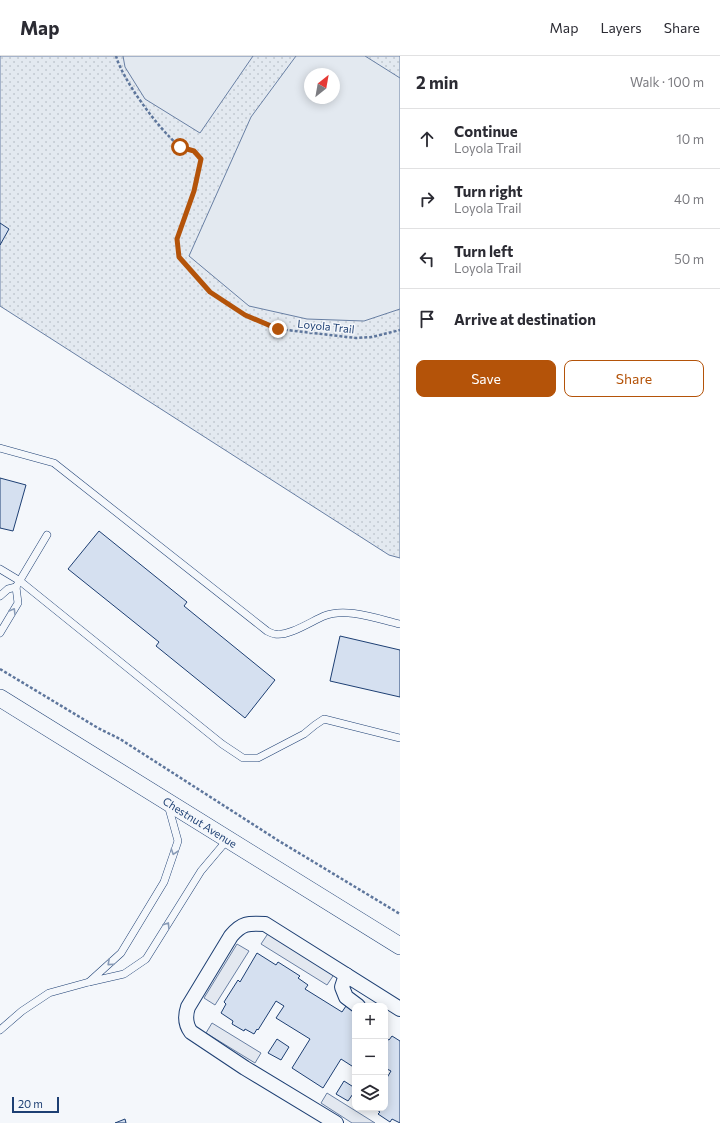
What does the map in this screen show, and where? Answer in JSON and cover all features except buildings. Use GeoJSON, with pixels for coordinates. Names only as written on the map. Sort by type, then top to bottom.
{"type":"FeatureCollection","features":[{"type":"Feature","properties":{"kind":"street","name":"Chestnut Avenue"},"geometry":{"type":"LineString","coordinates":[[0,698],[400,946]]}},
{"type":"Feature","properties":{"kind":"street"},"geometry":{"type":"LineString","coordinates":[[336,1123],[245,1068],[191,1032],[187,1027],[186,1015],[188,1007],[231,936],[239,927],[250,923],[265,924],[392,1006]]}},
{"type":"Feature","properties":{"kind":"street"},"geometry":{"type":"LineString","coordinates":[[346,975],[342,988],[346,997],[354,1003]]}},
{"type":"Feature","properties":{"kind":"lane"},"geometry":{"type":"LineString","coordinates":[[0,448],[54,463],[267,631],[276,634],[284,634],[325,616],[336,613],[346,613],[400,624]]}},
{"type":"Feature","properties":{"kind":"lane"},"geometry":{"type":"LineString","coordinates":[[0,633],[18,603],[16,587],[47,535]]}},
{"type":"Feature","properties":{"kind":"lane"},"geometry":{"type":"LineString","coordinates":[[0,569],[20,581],[222,744],[243,758],[258,758],[304,734],[324,719],[400,738]]}},
{"type":"Feature","properties":{"kind":"lane"},"geometry":{"type":"LineString","coordinates":[[0,596],[8,589],[16,587]]}},
{"type":"Feature","properties":{"kind":"lane"},"geometry":{"type":"LineString","coordinates":[[89,982],[121,953],[164,882],[178,841],[167,801]]}},
{"type":"Feature","properties":{"kind":"lane"},"geometry":{"type":"LineString","coordinates":[[0,1030],[22,1011],[49,993],[124,974],[146,959],[201,871],[228,839]]}},
{"type":"Feature","properties":{"kind":"path","name":"Loyola Trail"},"geometry":{"type":"LineString","coordinates":[[116,56],[129,82],[154,120],[180,147],[194,151],[201,159],[194,191],[177,239],[179,257],[210,292],[245,315],[278,329],[356,338],[372,337],[400,330]]}},
{"type":"Feature","properties":{"kind":"path"},"geometry":{"type":"LineString","coordinates":[[0,670],[120,740],[285,844],[400,914]]}},
{"type":"Feature","properties":{"kind":"shaded area"},"geometry":{"type":"Polygon","coordinates":[[[0,56],[400,56],[400,558],[389,555],[0,306],[0,56]]]}},
{"type":"Feature","properties":{"kind":"shaded area"},"geometry":{"type":"Polygon","coordinates":[[[123,56],[253,56],[200,133],[145,99],[125,67],[123,56]]]}},
{"type":"Feature","properties":{"kind":"shaded area"},"geometry":{"type":"Polygon","coordinates":[[[296,56],[365,56],[400,78],[400,309],[364,321],[307,319],[249,306],[189,256],[251,117],[296,56]]]}},
{"type":"Feature","properties":{"kind":"shaded area"},"geometry":{"type":"Polygon","coordinates":[[[269,932],[335,973],[327,985],[261,944],[269,932]]]}},
{"type":"Feature","properties":{"kind":"shaded area"},"geometry":{"type":"Polygon","coordinates":[[[237,944],[249,951],[215,1005],[204,998],[237,944]]]}},
{"type":"Feature","properties":{"kind":"shaded area"},"geometry":{"type":"Polygon","coordinates":[[[212,1023],[261,1053],[255,1063],[206,1033],[212,1023]]]}},
{"type":"Feature","properties":{"kind":"shaded area"},"geometry":{"type":"Polygon","coordinates":[[[327,1093],[352,1109],[352,1111],[356,1111],[375,1123],[352,1123],[321,1103],[327,1093]]]}},
{"type":"Feature","properties":{"kind":"route"},"geometry":{"type":"LineString","coordinates":[[180,147],[194,151],[201,159],[194,191],[177,239],[179,257],[210,292],[245,315],[278,329]]}}]}
